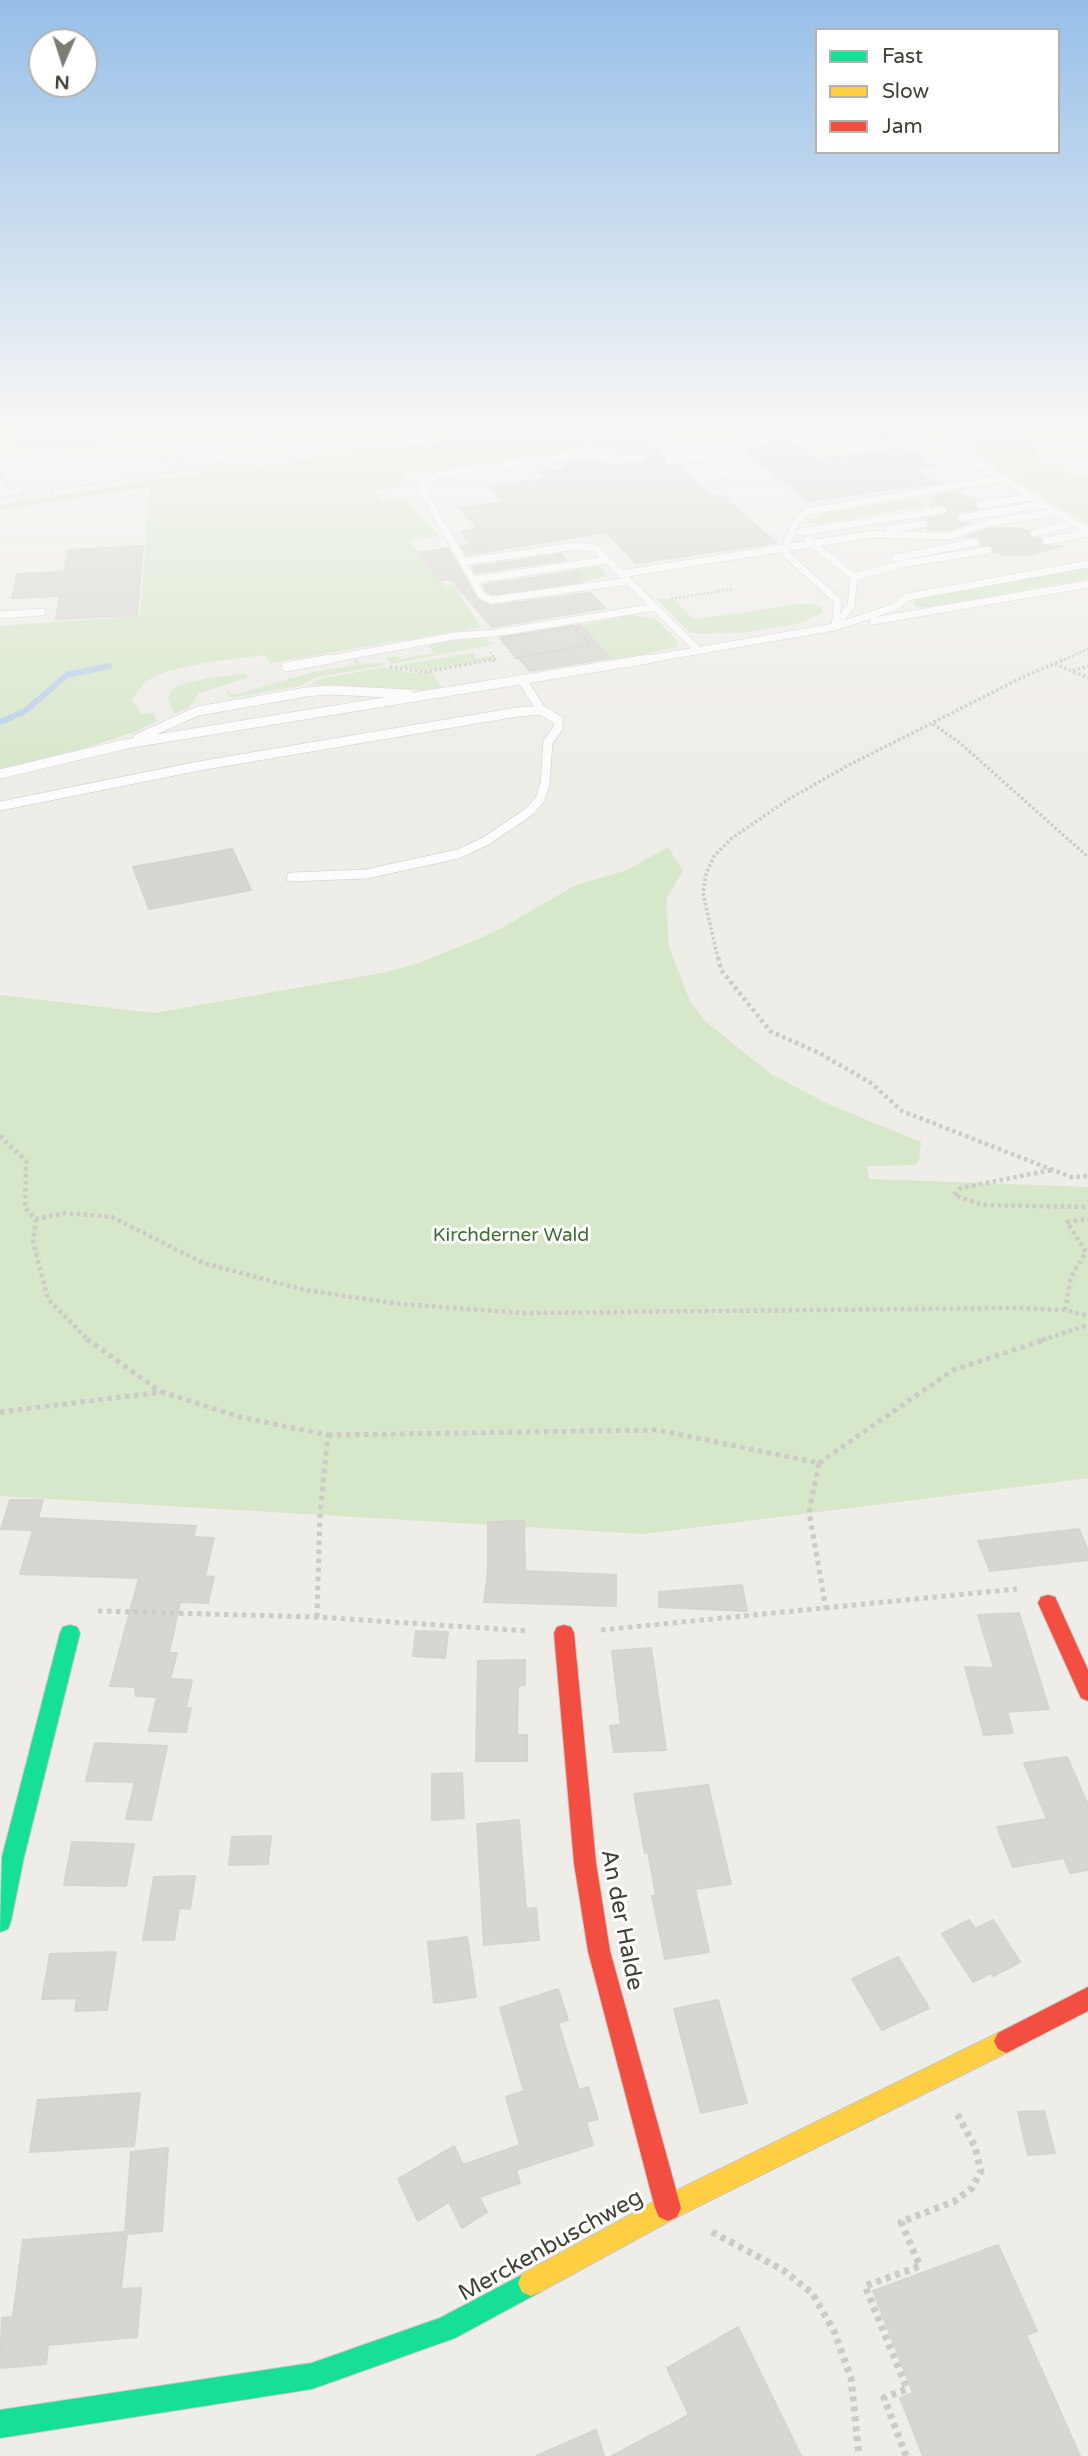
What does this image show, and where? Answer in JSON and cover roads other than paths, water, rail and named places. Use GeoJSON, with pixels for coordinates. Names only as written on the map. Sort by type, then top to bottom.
{"type":"FeatureCollection","features":[{"type":"Feature","properties":{"kind":"street"},"geometry":{"type":"LineString","coordinates":[[1048,1603],[1088,1692]]}},
{"type":"Feature","properties":{"kind":"street"},"geometry":{"type":"LineString","coordinates":[[0,1921],[13,1857],[70,1633]]}},
{"type":"Feature","properties":{"kind":"street","name":"An der Halde"},"geometry":{"type":"LineString","coordinates":[[564,1633],[585,1863],[599,1951],[668,2208]]}},
{"type":"Feature","properties":{"kind":"street","name":"Merckenbuschweg"},"geometry":{"type":"LineString","coordinates":[[0,2424],[312,2376],[446,2329],[668,2208],[936,2077],[1088,1998]]}},
{"type":"Feature","properties":{"kind":"lane"},"geometry":{"type":"LineString","coordinates":[[452,542],[482,596],[492,600],[628,581]]}},
{"type":"Feature","properties":{"kind":"lane"},"geometry":{"type":"LineString","coordinates":[[785,548],[789,542]]}},
{"type":"Feature","properties":{"kind":"lane"},"geometry":{"type":"LineString","coordinates":[[809,542],[854,577]]}},
{"type":"Feature","properties":{"kind":"lane"},"geometry":{"type":"LineString","coordinates":[[621,574],[826,542]]}},
{"type":"Feature","properties":{"kind":"lane"},"geometry":{"type":"LineString","coordinates":[[854,577],[875,564],[928,549],[976,542]]}},
{"type":"Feature","properties":{"kind":"lane"},"geometry":{"type":"LineString","coordinates":[[463,562],[576,546],[595,548],[699,651]]}},
{"type":"Feature","properties":{"kind":"lane"},"geometry":{"type":"LineString","coordinates":[[785,548],[793,563],[838,601],[835,627]]}},
{"type":"Feature","properties":{"kind":"lane"},"geometry":{"type":"LineString","coordinates":[[854,577],[902,564],[988,550]]}},
{"type":"Feature","properties":{"kind":"lane"},"geometry":{"type":"LineString","coordinates":[[473,580],[607,560]]}},
{"type":"Feature","properties":{"kind":"lane"},"geometry":{"type":"LineString","coordinates":[[835,627],[895,607],[907,597],[1088,564]]}},
{"type":"Feature","properties":{"kind":"lane"},"geometry":{"type":"LineString","coordinates":[[835,627],[851,606],[854,577]]}},
{"type":"Feature","properties":{"kind":"lane"},"geometry":{"type":"LineString","coordinates":[[0,774],[126,744],[523,681],[1088,584]]}},
{"type":"Feature","properties":{"kind":"lane"},"geometry":{"type":"LineString","coordinates":[[286,667],[376,650],[655,607]]}},
{"type":"Feature","properties":{"kind":"lane"},"geometry":{"type":"LineString","coordinates":[[0,615],[42,612]]}},
{"type":"Feature","properties":{"kind":"lane"},"geometry":{"type":"LineString","coordinates":[[291,877],[366,874],[458,854],[512,825],[530,811],[540,799],[545,783],[548,742],[558,728],[558,720],[541,710],[523,681]]}},
{"type":"Feature","properties":{"kind":"lane"},"geometry":{"type":"LineString","coordinates":[[126,744],[198,711],[328,690],[438,695]]}},
{"type":"Feature","properties":{"kind":"lane"},"geometry":{"type":"LineString","coordinates":[[0,806],[199,766],[541,710]]}},
{"type":"Feature","properties":{"kind":"waterway"},"geometry":{"type":"LineString","coordinates":[[0,722],[25,711],[67,675],[109,666]]}},
{"type":"Feature","properties":{"kind":"park label","name":"Kirchderner Wald"},"geometry":{"type":"Point","coordinates":[511,1236]}}]}
